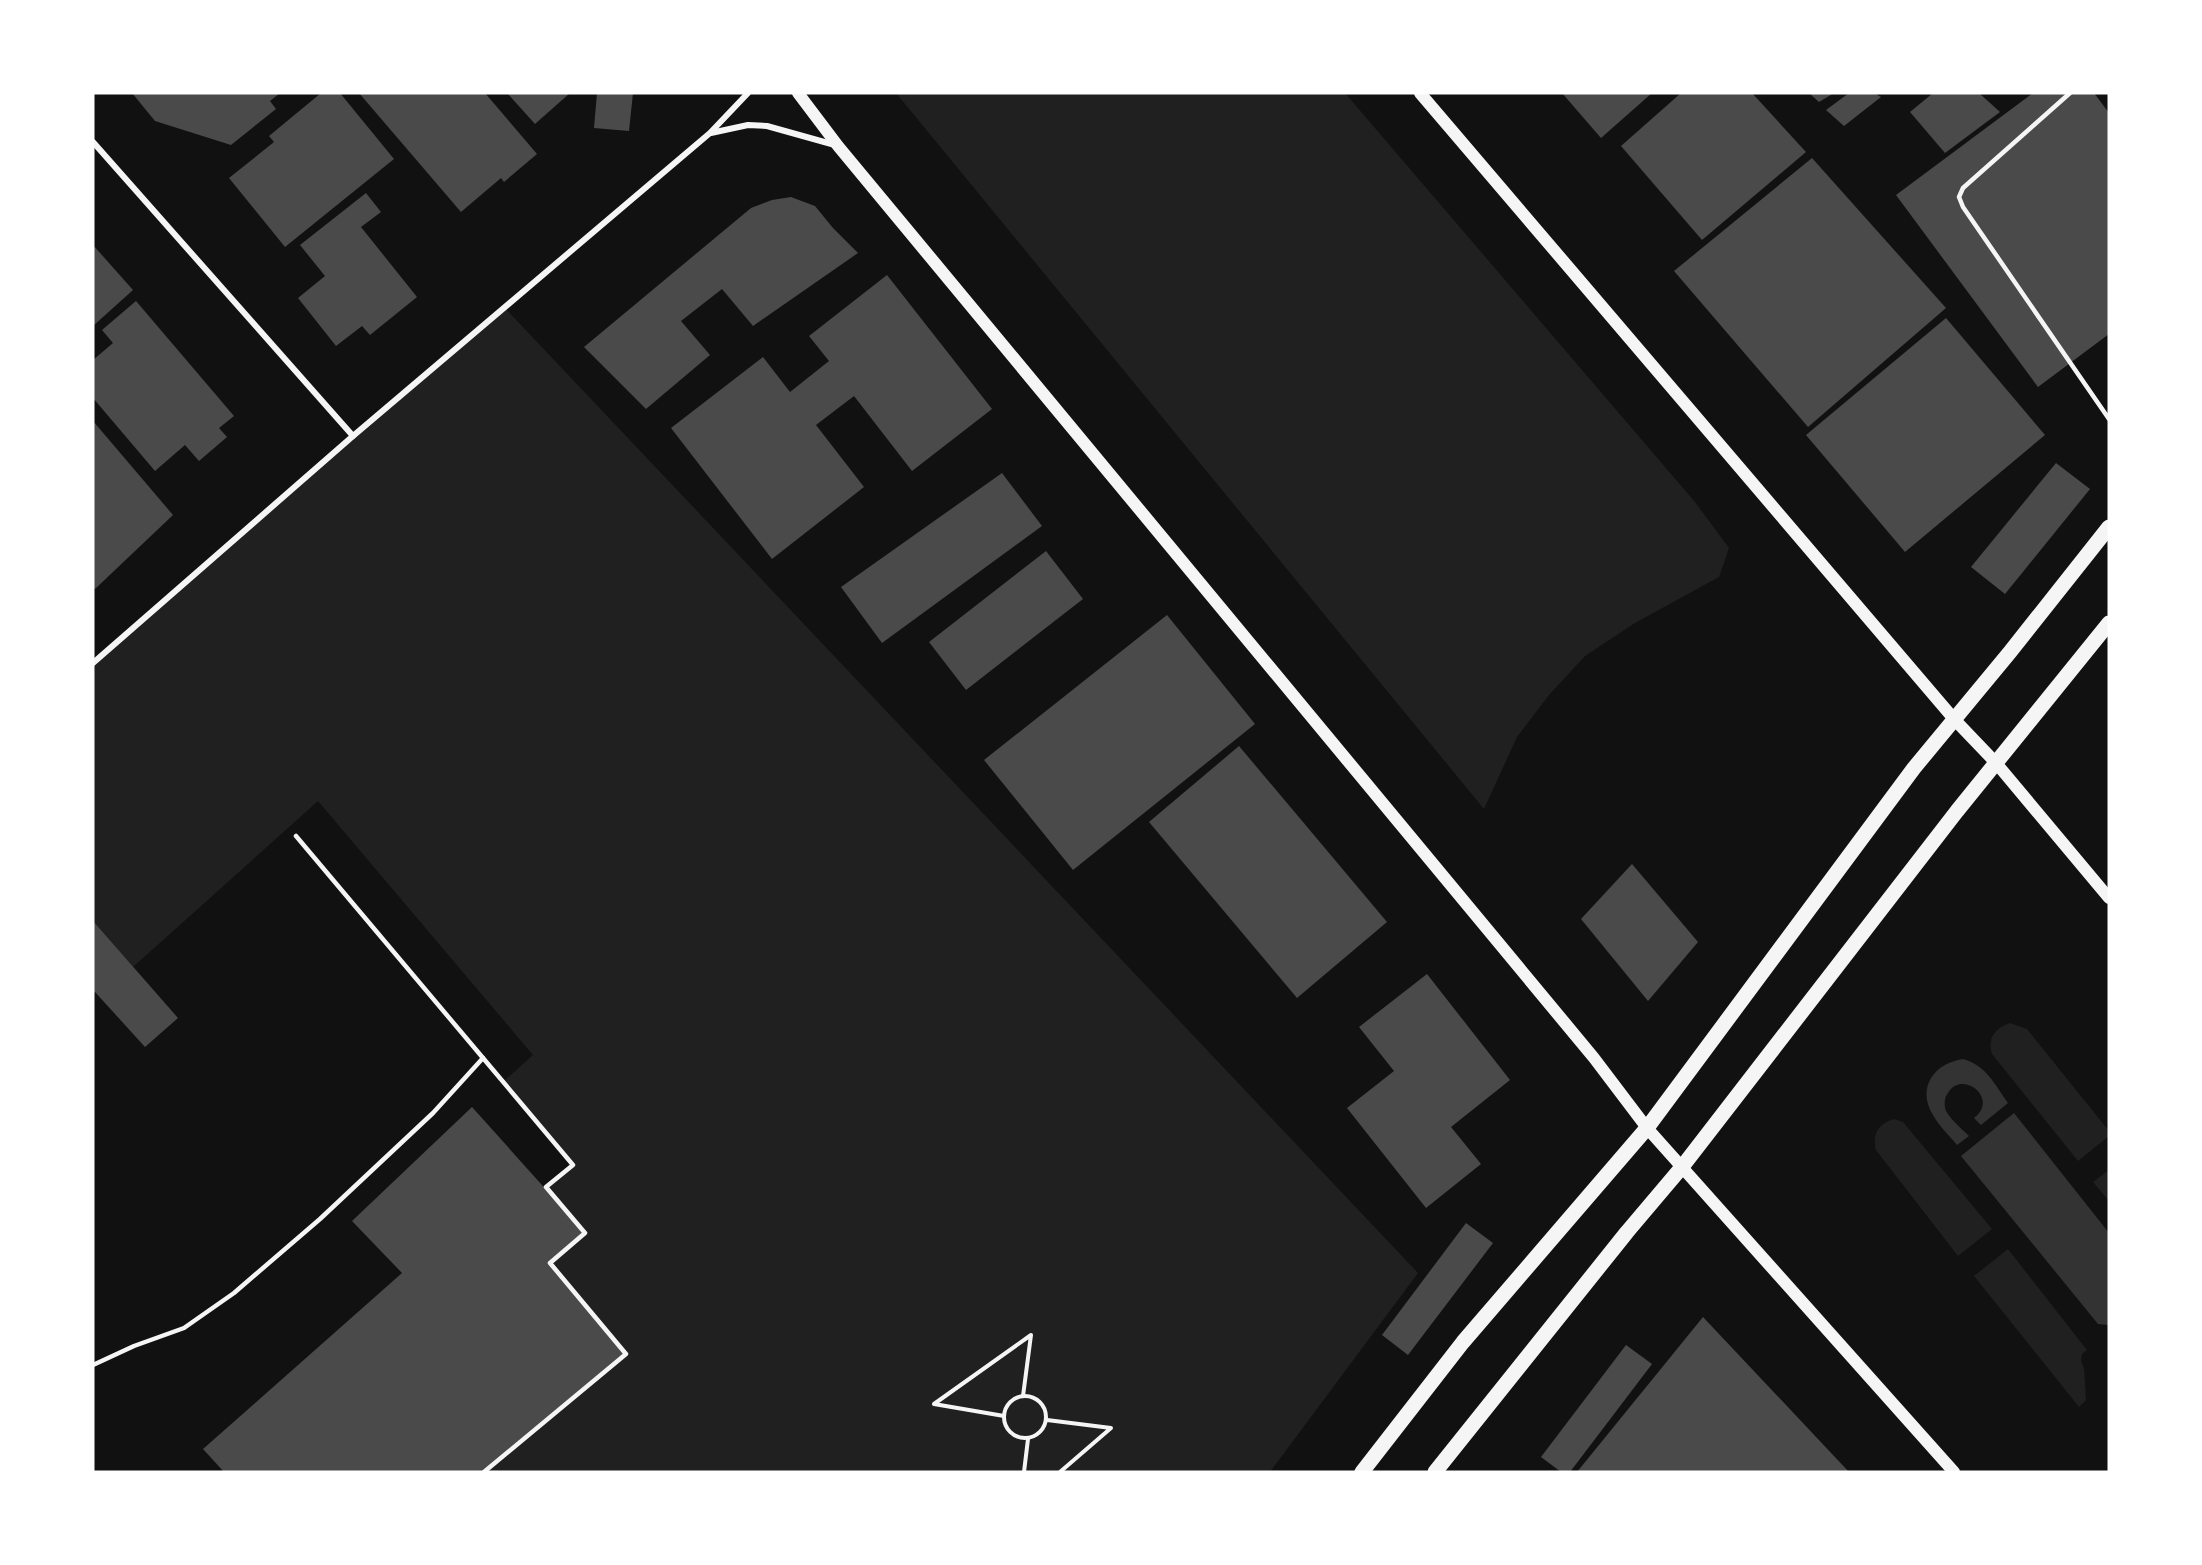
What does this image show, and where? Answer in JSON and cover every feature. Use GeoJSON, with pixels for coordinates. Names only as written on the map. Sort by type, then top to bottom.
{"type":"FeatureCollection","features":[{"type":"Feature","properties":{"kind":"main road"},"geometry":{"type":"LineString","coordinates":[[798,93],[838,146],[1587,1048],[1647,1128],[1954,1472]]}},
{"type":"Feature","properties":{"kind":"main road"},"geometry":{"type":"LineString","coordinates":[[1420,93],[1954,719],[1996,763],[2109,898]]}},
{"type":"Feature","properties":{"kind":"main road"},"geometry":{"type":"LineString","coordinates":[[1362,1472],[1463,1342],[1647,1128],[1914,768],[2109,527]]}},
{"type":"Feature","properties":{"kind":"main road"},"geometry":{"type":"LineString","coordinates":[[1436,1472],[1627,1232],[1682,1167],[1996,763],[2109,623]]}},
{"type":"Feature","properties":{"kind":"street"},"geometry":{"type":"LineString","coordinates":[[93,663],[353,436],[710,133],[748,93]]}},
{"type":"Feature","properties":{"kind":"street"},"geometry":{"type":"LineString","coordinates":[[710,133],[748,125],[767,126],[838,146]]}},
{"type":"Feature","properties":{"kind":"street"},"geometry":{"type":"LineString","coordinates":[[93,142],[353,436]]}},
{"type":"Feature","properties":{"kind":"lane"},"geometry":{"type":"LineString","coordinates":[[2070,93],[1963,188],[1959,198],[2109,419]]}},
{"type":"Feature","properties":{"kind":"lane"},"geometry":{"type":"LineString","coordinates":[[296,836],[573,1165],[546,1187],[585,1233],[550,1263],[626,1354],[484,1472]]}},
{"type":"Feature","properties":{"kind":"lane"},"geometry":{"type":"LineString","coordinates":[[93,1365],[134,1346],[184,1328],[234,1293],[320,1219],[433,1113],[483,1058]]}},
{"type":"Feature","properties":{"kind":"path"},"geometry":{"type":"LineString","coordinates":[[1004,1416],[934,1404],[1031,1335],[1023,1396]]}},
{"type":"Feature","properties":{"kind":"path"},"geometry":{"type":"LineString","coordinates":[[1023,1396],[1036,1399],[1041,1403],[1047,1420],[1041,1432],[1028,1439],[1015,1437],[1010,1433],[1004,1416],[1010,1402],[1023,1396]]}},
{"type":"Feature","properties":{"kind":"path"},"geometry":{"type":"LineString","coordinates":[[1047,1420],[1111,1428],[1060,1472]]}},
{"type":"Feature","properties":{"kind":"path"},"geometry":{"type":"LineString","coordinates":[[1024,1472],[1028,1439]]}},
{"type":"Feature","properties":{"kind":"path"},"geometry":{"type":"LineString","coordinates":[[1065,1468],[1069,1472]]}},
{"type":"Feature","properties":{"kind":"shaded area"},"geometry":{"type":"Polygon","coordinates":[[[896,93],[1345,93],[1695,502],[1729,548],[1719,577],[1635,623],[1585,656],[1549,695],[1517,737],[1484,809],[896,93]]]}},
{"type":"Feature","properties":{"kind":"shaded area"},"geometry":{"type":"Polygon","coordinates":[[[504,307],[1418,1273],[1270,1472],[472,1472],[550,1263],[546,1187],[573,1165],[504,1081],[533,1055],[318,801],[133,967],[93,921],[93,665],[504,307]]]}},
{"type":"Feature","properties":{"kind":"shaded area"},"geometry":{"type":"Polygon","coordinates":[[[2010,1023],[2027,1029],[2109,1131],[2109,1136],[2078,1161],[1992,1054],[1991,1043],[1994,1034],[2010,1023]]]}},
{"type":"Feature","properties":{"kind":"shaded area"},"geometry":{"type":"Polygon","coordinates":[[[1963,1059],[1984,1071],[2008,1103],[1981,1125],[1974,1118],[1981,1110],[1983,1103],[1981,1095],[1969,1085],[1954,1086],[1946,1097],[1946,1111],[1969,1136],[1957,1145],[1935,1119],[1928,1105],[1927,1095],[1931,1078],[1937,1071],[1953,1061],[1963,1059]]]}},
{"type":"Feature","properties":{"kind":"shaded area"},"geometry":{"type":"Polygon","coordinates":[[[2014,1113],[2109,1233],[2108,1325],[2098,1324],[1961,1156],[2014,1113]]]}},
{"type":"Feature","properties":{"kind":"shaded area"},"geometry":{"type":"Polygon","coordinates":[[[1894,1119],[1903,1122],[1992,1229],[1958,1256],[1876,1150],[1875,1139],[1878,1130],[1894,1119]]]}},
{"type":"Feature","properties":{"kind":"shaded area"},"geometry":{"type":"Polygon","coordinates":[[[2109,1170],[2109,1201],[2093,1182],[2109,1170]]]}},
{"type":"Feature","properties":{"kind":"shaded area"},"geometry":{"type":"Polygon","coordinates":[[[2008,1249],[2087,1350],[2082,1354],[2081,1361],[2084,1368],[2086,1400],[2079,1407],[1974,1276],[2008,1249]]]}},
{"type":"Feature","properties":{"kind":"building"},"geometry":{"type":"Polygon","coordinates":[[[132,93],[280,93],[270,101],[276,109],[231,145],[155,121],[132,93]]]}},
{"type":"Feature","properties":{"kind":"building"},"geometry":{"type":"Polygon","coordinates":[[[321,93],[340,93],[394,159],[285,247],[229,178],[274,142],[269,136],[321,93]]]}},
{"type":"Feature","properties":{"kind":"building"},"geometry":{"type":"Polygon","coordinates":[[[359,93],[485,93],[537,154],[504,182],[501,178],[461,212],[359,93]]]}},
{"type":"Feature","properties":{"kind":"building"},"geometry":{"type":"Polygon","coordinates":[[[507,93],[570,93],[535,124],[507,93]]]}},
{"type":"Feature","properties":{"kind":"building"},"geometry":{"type":"Polygon","coordinates":[[[597,93],[633,93],[629,131],[594,128],[597,93]]]}},
{"type":"Feature","properties":{"kind":"building"},"geometry":{"type":"Polygon","coordinates":[[[1562,93],[1652,93],[1601,138],[1562,93]]]}},
{"type":"Feature","properties":{"kind":"building"},"geometry":{"type":"Polygon","coordinates":[[[1681,93],[1752,93],[1806,152],[1702,240],[1621,146],[1681,93]]]}},
{"type":"Feature","properties":{"kind":"building"},"geometry":{"type":"Polygon","coordinates":[[[1809,93],[1834,93],[1819,102],[1809,93]]]}},
{"type":"Feature","properties":{"kind":"building"},"geometry":{"type":"Polygon","coordinates":[[[1849,93],[1874,93],[1881,97],[1844,126],[1826,110],[1849,93]]]}},
{"type":"Feature","properties":{"kind":"building"},"geometry":{"type":"Polygon","coordinates":[[[1933,93],[1979,93],[2000,112],[1945,153],[1910,112],[1933,93]]]}},
{"type":"Feature","properties":{"kind":"building"},"geometry":{"type":"Polygon","coordinates":[[[2033,93],[2094,93],[2109,113],[2109,334],[2038,387],[1896,195],[2033,93]]]}},
{"type":"Feature","properties":{"kind":"building"},"geometry":{"type":"Polygon","coordinates":[[[1812,158],[1946,308],[1808,427],[1674,271],[1812,158]]]}},
{"type":"Feature","properties":{"kind":"building"},"geometry":{"type":"Polygon","coordinates":[[[366,193],[381,212],[361,227],[417,297],[370,335],[362,326],[336,346],[298,298],[325,276],[300,245],[366,193]]]}},
{"type":"Feature","properties":{"kind":"building"},"geometry":{"type":"Polygon","coordinates":[[[791,197],[815,206],[858,253],[753,326],[722,289],[681,321],[710,355],[646,409],[584,347],[751,208],[772,200],[791,197]]]}},
{"type":"Feature","properties":{"kind":"building"},"geometry":{"type":"Polygon","coordinates":[[[93,245],[133,290],[93,326],[93,245]]]}},
{"type":"Feature","properties":{"kind":"building"},"geometry":{"type":"Polygon","coordinates":[[[887,275],[992,409],[912,471],[854,396],[816,425],[864,487],[772,559],[671,428],[763,357],[790,392],[829,361],[809,336],[887,275]]]}},
{"type":"Feature","properties":{"kind":"building"},"geometry":{"type":"Polygon","coordinates":[[[136,301],[234,416],[219,428],[227,437],[199,461],[185,445],[155,471],[93,398],[93,360],[113,343],[102,330],[136,301]]]}},
{"type":"Feature","properties":{"kind":"building"},"geometry":{"type":"Polygon","coordinates":[[[1946,318],[2045,435],[1905,552],[1806,435],[1946,318]]]}},
{"type":"Feature","properties":{"kind":"building"},"geometry":{"type":"Polygon","coordinates":[[[93,421],[173,515],[95,589],[93,586],[93,421]]]}},
{"type":"Feature","properties":{"kind":"building"},"geometry":{"type":"Polygon","coordinates":[[[2056,463],[2090,489],[2005,594],[1971,567],[2056,463]]]}},
{"type":"Feature","properties":{"kind":"building"},"geometry":{"type":"Polygon","coordinates":[[[1002,473],[1042,526],[882,643],[841,587],[1002,473]]]}},
{"type":"Feature","properties":{"kind":"building"},"geometry":{"type":"Polygon","coordinates":[[[1046,551],[1083,599],[966,690],[929,642],[1046,551]]]}},
{"type":"Feature","properties":{"kind":"building"},"geometry":{"type":"Polygon","coordinates":[[[1167,615],[1255,724],[1073,870],[984,760],[1167,615]]]}},
{"type":"Feature","properties":{"kind":"building"},"geometry":{"type":"Polygon","coordinates":[[[1239,746],[1387,922],[1297,998],[1149,822],[1239,746]]]}},
{"type":"Feature","properties":{"kind":"building"},"geometry":{"type":"Polygon","coordinates":[[[1632,864],[1698,942],[1648,1001],[1581,919],[1632,864]]]}},
{"type":"Feature","properties":{"kind":"building"},"geometry":{"type":"Polygon","coordinates":[[[93,921],[178,1018],[145,1047],[95,992],[93,993],[93,921]]]}},
{"type":"Feature","properties":{"kind":"building"},"geometry":{"type":"Polygon","coordinates":[[[1427,974],[1510,1080],[1451,1127],[1481,1164],[1426,1208],[1347,1108],[1394,1071],[1359,1027],[1427,974]]]}},
{"type":"Feature","properties":{"kind":"building"},"geometry":{"type":"Polygon","coordinates":[[[472,1107],[585,1233],[550,1263],[626,1354],[484,1472],[224,1472],[203,1449],[402,1273],[352,1221],[472,1107]]]}},
{"type":"Feature","properties":{"kind":"building"},"geometry":{"type":"Polygon","coordinates":[[[1466,1223],[1493,1243],[1408,1355],[1382,1335],[1466,1223]]]}},
{"type":"Feature","properties":{"kind":"building"},"geometry":{"type":"Polygon","coordinates":[[[1703,1317],[1849,1472],[1577,1472],[1703,1317]]]}},
{"type":"Feature","properties":{"kind":"building"},"geometry":{"type":"Polygon","coordinates":[[[1626,1345],[1652,1364],[1570,1472],[1561,1472],[1541,1457],[1626,1345]]]}}]}
